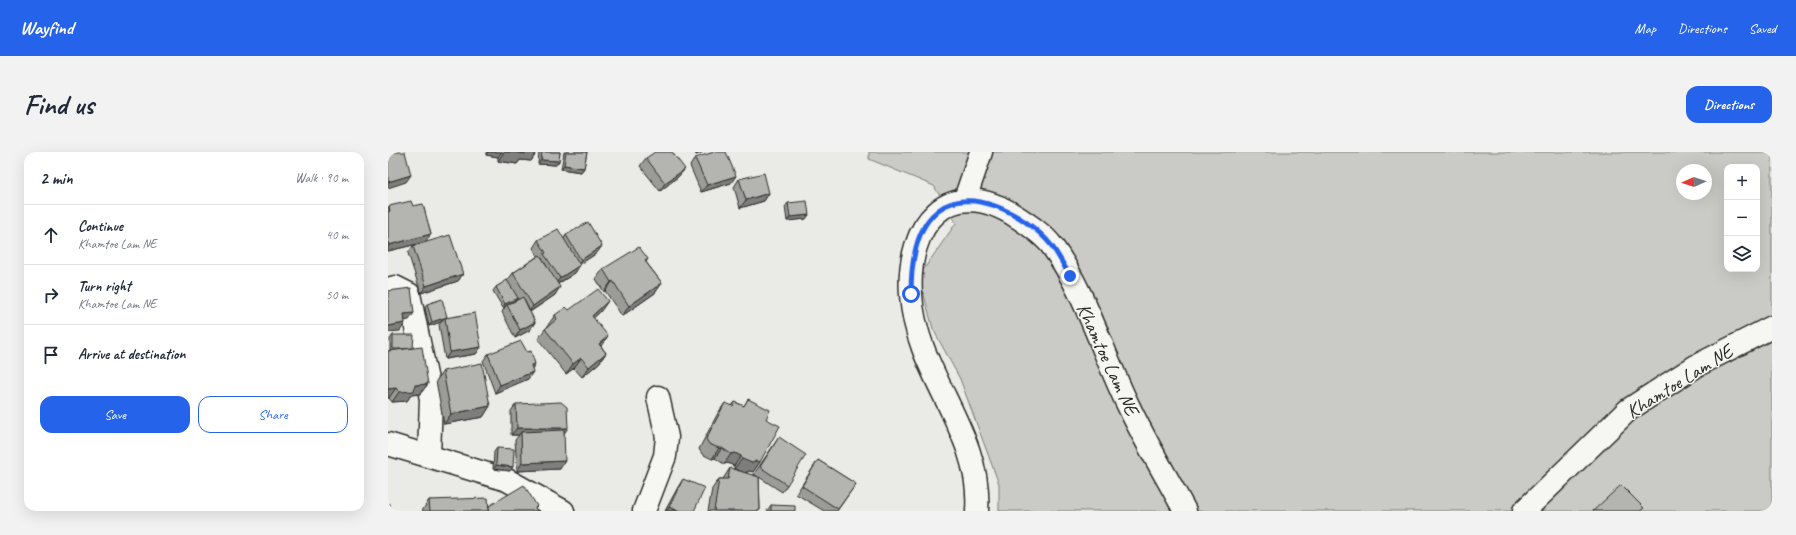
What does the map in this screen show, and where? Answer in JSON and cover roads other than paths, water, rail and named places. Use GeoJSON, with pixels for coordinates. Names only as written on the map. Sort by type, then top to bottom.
{"type":"FeatureCollection","features":[{"type":"Feature","properties":{"kind":"main road"},"geometry":{"type":"LineString","coordinates":[[976,511],[977,488],[974,466],[958,424],[924,354],[915,324],[911,294],[911,268],[923,229],[932,215],[946,206],[965,199],[981,152]]}},
{"type":"Feature","properties":{"kind":"main road","name":"Khamtoe Lam NE"},"geometry":{"type":"LineString","coordinates":[[965,199],[986,203],[1008,210],[1031,226],[1051,245],[1070,276],[1087,311],[1128,405],[1185,511]]}},
{"type":"Feature","properties":{"kind":"main road"},"geometry":{"type":"LineString","coordinates":[[388,289],[395,287],[409,294],[431,399],[429,455]]}},
{"type":"Feature","properties":{"kind":"main road","name":"Khamtoe Lam NE"},"geometry":{"type":"LineString","coordinates":[[1524,511],[1628,410],[1696,366],[1772,327]]}},
{"type":"Feature","properties":{"kind":"main road"},"geometry":{"type":"LineString","coordinates":[[644,511],[665,456],[667,437],[658,397]]}},
{"type":"Feature","properties":{"kind":"main road"},"geometry":{"type":"LineString","coordinates":[[388,444],[429,455],[507,480],[563,511]]}}]}
